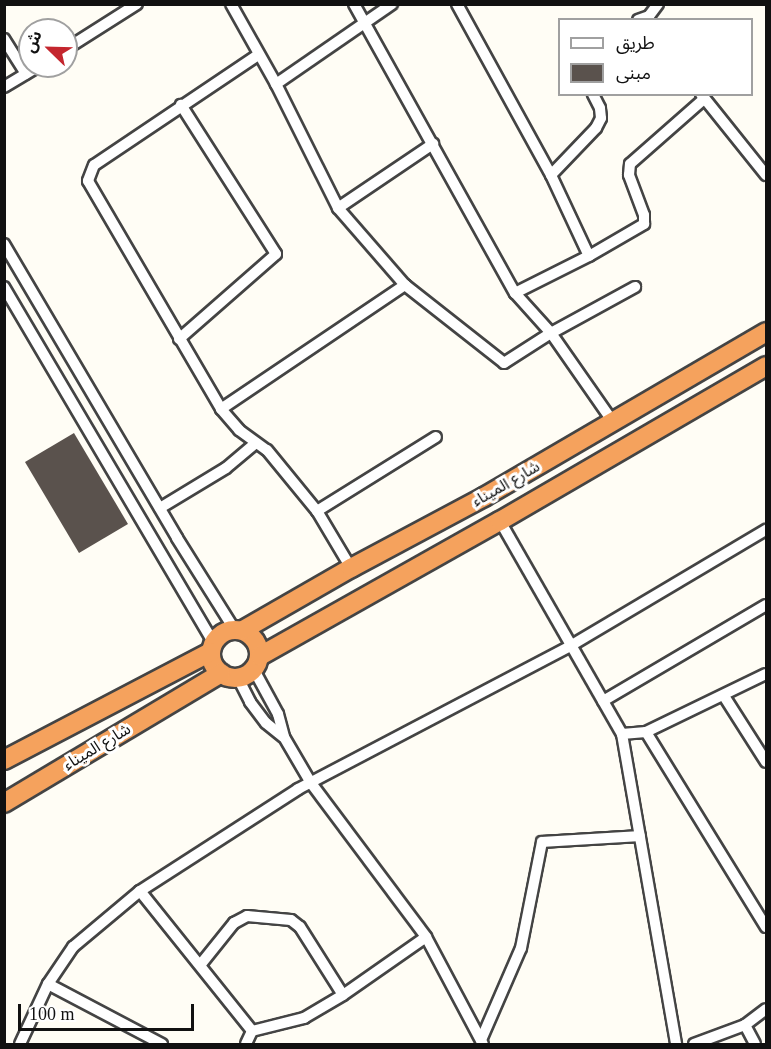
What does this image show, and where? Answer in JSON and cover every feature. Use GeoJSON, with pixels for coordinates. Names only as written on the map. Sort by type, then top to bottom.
{"type":"FeatureCollection","features":[{"type":"Feature","properties":{"kind":"highway","name":"شارع الميناء"},"geometry":{"type":"LineString","coordinates":[[238,630],[484,497],[766,332]]}},
{"type":"Feature","properties":{"kind":"highway","name":"شارع الميناء"},"geometry":{"type":"LineString","coordinates":[[4,803],[243,669],[766,366]]}},
{"type":"Feature","properties":{"kind":"highway"},"geometry":{"type":"LineString","coordinates":[[238,630],[252,636],[258,645],[243,669],[213,664],[212,648],[226,631],[238,630]]}},
{"type":"Feature","properties":{"kind":"highway","name":"شارع الميناء"},"geometry":{"type":"LineString","coordinates":[[4,760],[212,648]]}},
{"type":"Feature","properties":{"kind":"street"},"geometry":{"type":"LineString","coordinates":[[78,41],[137,4]]}},
{"type":"Feature","properties":{"kind":"street"},"geometry":{"type":"LineString","coordinates":[[231,4],[276,84],[338,208],[405,285],[504,363],[551,333],[635,287]]}},
{"type":"Feature","properties":{"kind":"street"},"geometry":{"type":"LineString","coordinates":[[354,4],[515,293],[551,333],[613,422]]}},
{"type":"Feature","properties":{"kind":"street"},"geometry":{"type":"LineString","coordinates":[[276,84],[392,4]]}},
{"type":"Feature","properties":{"kind":"street"},"geometry":{"type":"LineString","coordinates":[[457,4],[551,175],[590,256]]}},
{"type":"Feature","properties":{"kind":"street"},"geometry":{"type":"LineString","coordinates":[[646,18],[658,4]]}},
{"type":"Feature","properties":{"kind":"street"},"geometry":{"type":"LineString","coordinates":[[4,39],[18,61]]}},
{"type":"Feature","properties":{"kind":"street"},"geometry":{"type":"LineString","coordinates":[[258,55],[94,165],[88,181],[221,409],[239,430],[267,450],[317,511],[351,568]]}},
{"type":"Feature","properties":{"kind":"street"},"geometry":{"type":"LineString","coordinates":[[4,87],[19,78]]}},
{"type":"Feature","properties":{"kind":"street"},"geometry":{"type":"LineString","coordinates":[[551,175],[596,128],[601,118],[600,108],[594,96]]}},
{"type":"Feature","properties":{"kind":"street"},"geometry":{"type":"LineString","coordinates":[[515,293],[590,256],[644,224],[644,215],[629,175],[630,164],[702,97],[762,159],[766,175]]}},
{"type":"Feature","properties":{"kind":"street"},"geometry":{"type":"LineString","coordinates":[[179,339],[276,254],[181,105]]}},
{"type":"Feature","properties":{"kind":"street"},"geometry":{"type":"LineString","coordinates":[[338,208],[433,144]]}},
{"type":"Feature","properties":{"kind":"street"},"geometry":{"type":"LineString","coordinates":[[4,244],[160,508],[238,630]]}},
{"type":"Feature","properties":{"kind":"street"},"geometry":{"type":"LineString","coordinates":[[221,409],[405,285]]}},
{"type":"Feature","properties":{"kind":"street"},"geometry":{"type":"LineString","coordinates":[[4,287],[212,648]]}},
{"type":"Feature","properties":{"kind":"street"},"geometry":{"type":"LineString","coordinates":[[317,511],[436,437]]}},
{"type":"Feature","properties":{"kind":"street"},"geometry":{"type":"LineString","coordinates":[[160,508],[226,468],[256,443]]}},
{"type":"Feature","properties":{"kind":"street"},"geometry":{"type":"LineString","coordinates":[[500,521],[622,734],[675,1044]]}},
{"type":"Feature","properties":{"kind":"street"},"geometry":{"type":"LineString","coordinates":[[21,1044],[48,984],[73,947],[140,891],[311,783],[572,645],[766,530]]}},
{"type":"Feature","properties":{"kind":"street"},"geometry":{"type":"LineString","coordinates":[[603,701],[766,605]]}},
{"type":"Feature","properties":{"kind":"street"},"geometry":{"type":"LineString","coordinates":[[243,669],[255,709],[266,723],[284,737]]}},
{"type":"Feature","properties":{"kind":"street"},"geometry":{"type":"LineString","coordinates":[[243,669],[278,714],[284,737],[311,783],[426,937],[482,1042]]}},
{"type":"Feature","properties":{"kind":"street"},"geometry":{"type":"LineString","coordinates":[[622,734],[646,732],[766,674]]}},
{"type":"Feature","properties":{"kind":"street"},"geometry":{"type":"LineString","coordinates":[[724,696],[766,762]]}},
{"type":"Feature","properties":{"kind":"street"},"geometry":{"type":"LineString","coordinates":[[646,732],[766,927]]}},
{"type":"Feature","properties":{"kind":"street"},"geometry":{"type":"LineString","coordinates":[[482,1042],[521,948],[542,842],[640,836]]}},
{"type":"Feature","properties":{"kind":"street"},"geometry":{"type":"LineString","coordinates":[[140,891],[201,964],[252,1031]]}},
{"type":"Feature","properties":{"kind":"street"},"geometry":{"type":"LineString","coordinates":[[201,964],[234,923],[247,916],[291,920],[300,927],[343,995]]}},
{"type":"Feature","properties":{"kind":"street"},"geometry":{"type":"LineString","coordinates":[[252,1031],[304,1018],[343,995],[426,937]]}},
{"type":"Feature","properties":{"kind":"street"},"geometry":{"type":"LineString","coordinates":[[48,984],[149,1042],[162,1044]]}},
{"type":"Feature","properties":{"kind":"street"},"geometry":{"type":"LineString","coordinates":[[694,1044],[745,1025],[766,1009]]}},
{"type":"Feature","properties":{"kind":"street"},"geometry":{"type":"LineString","coordinates":[[745,1025],[755,1044]]}},
{"type":"Feature","properties":{"kind":"street"},"geometry":{"type":"LineString","coordinates":[[246,1044],[252,1031]]}},
{"type":"Feature","properties":{"kind":"building"},"geometry":{"type":"Polygon","coordinates":[[[74,433],[128,524],[79,553],[25,462],[74,433]]]}}]}
